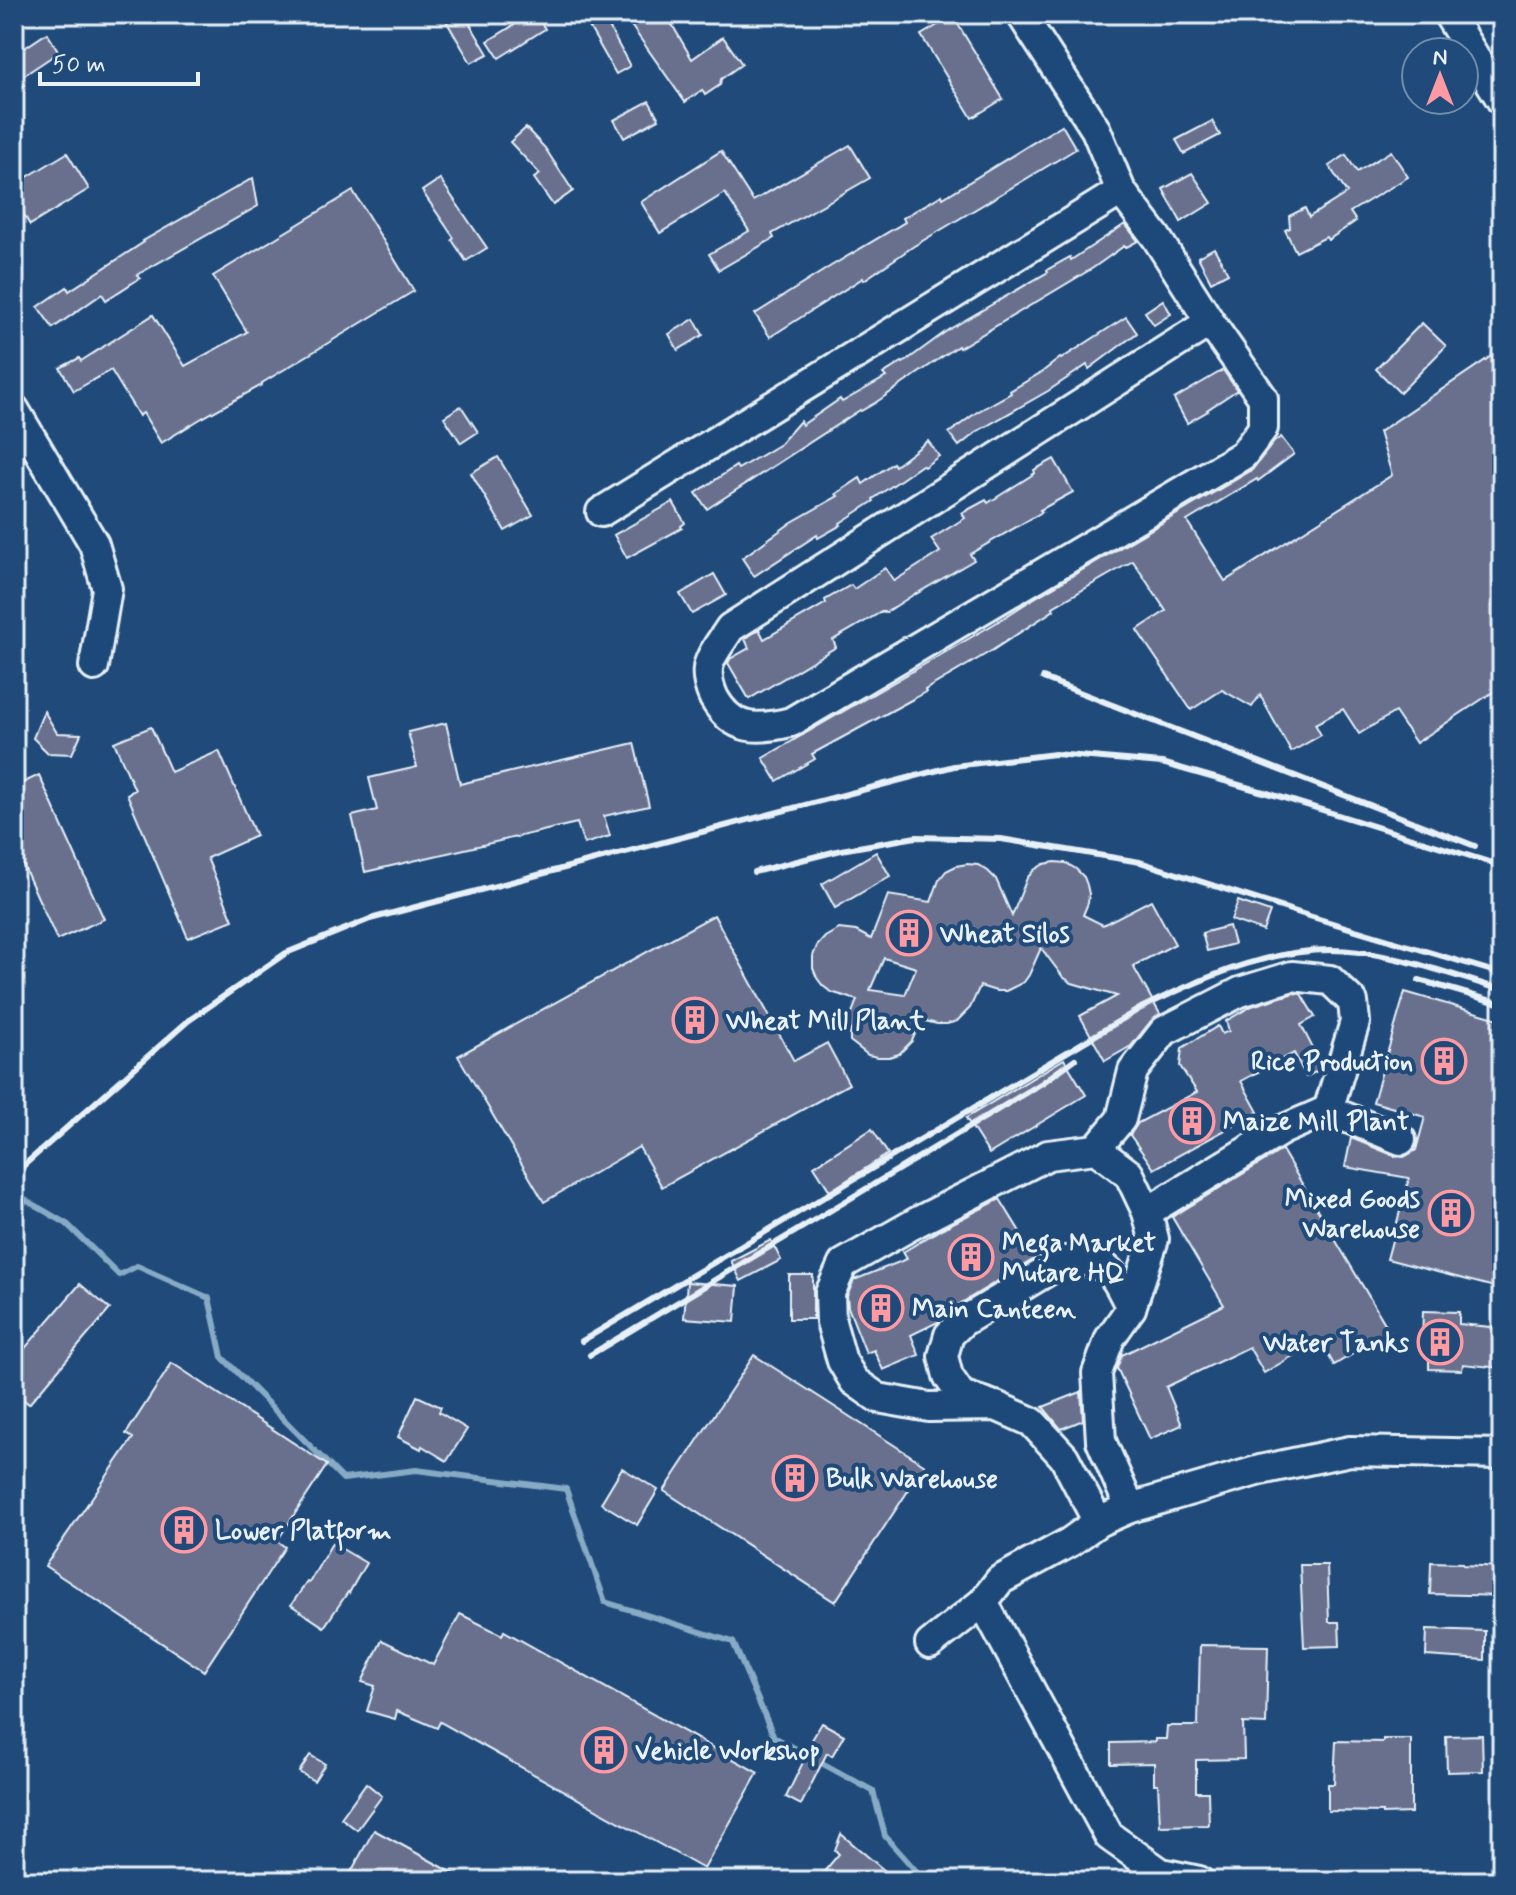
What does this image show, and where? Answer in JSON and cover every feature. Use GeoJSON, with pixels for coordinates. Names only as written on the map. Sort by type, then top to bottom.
{"type":"FeatureCollection","features":[{"type":"Feature","properties":{"kind":"street"},"geometry":{"type":"LineString","coordinates":[[1021,14],[1096,130],[1121,191],[1156,237],[1263,398],[1263,428],[1243,455],[791,722],[768,727],[745,725],[723,713],[708,687],[709,663],[730,628],[1210,322]]}},
{"type":"Feature","properties":{"kind":"street"},"geometry":{"type":"LineString","coordinates":[[1448,14],[1502,101]]}},
{"type":"Feature","properties":{"kind":"street"},"geometry":{"type":"LineString","coordinates":[[601,512],[1121,191]]}},
{"type":"Feature","properties":{"kind":"street"},"geometry":{"type":"LineString","coordinates":[[14,409],[94,544],[107,589],[94,666]]}},
{"type":"Feature","properties":{"kind":"street"},"geometry":{"type":"LineString","coordinates":[[996,1406],[929,1407],[878,1398],[854,1381],[842,1361],[831,1322],[830,1293],[843,1264],[1048,1155],[1096,1149],[1121,1119],[1133,1071],[1164,1031],[1240,992],[1292,976],[1330,980],[1353,1002],[1355,1022],[1328,1110]]}},
{"type":"Feature","properties":{"kind":"street"},"geometry":{"type":"LineString","coordinates":[[1147,1212],[1282,1130],[1328,1110],[1401,1140]]}},
{"type":"Feature","properties":{"kind":"street"},"geometry":{"type":"LineString","coordinates":[[1096,1149],[1129,1174],[1147,1212],[1154,1239],[1131,1308],[1110,1338],[1097,1373],[1101,1441],[1130,1508]]}},
{"type":"Feature","properties":{"kind":"street"},"geometry":{"type":"LineString","coordinates":[[1098,1522],[1064,1457],[1032,1422],[961,1395],[948,1376],[943,1356],[949,1335],[962,1322],[1064,1261],[1082,1260],[1101,1264],[1111,1272],[1131,1308]]}},
{"type":"Feature","properties":{"kind":"street"},"geometry":{"type":"LineString","coordinates":[[930,1644],[983,1602],[1000,1580],[1070,1542],[1098,1522],[1130,1508],[1260,1470],[1350,1451],[1502,1454]]}},
{"type":"Feature","properties":{"kind":"street"},"geometry":{"type":"LineString","coordinates":[[983,1602],[1109,1836],[1161,1873],[1199,1881]]}},
{"type":"Feature","properties":{"kind":"building"},"geometry":{"type":"Polygon","coordinates":[[[442,14],[464,14],[488,54],[471,63],[442,14]]]}},
{"type":"Feature","properties":{"kind":"building"},"geometry":{"type":"Polygon","coordinates":[[[536,14],[545,29],[499,58],[488,41],[536,14]]]}},
{"type":"Feature","properties":{"kind":"building"},"geometry":{"type":"Polygon","coordinates":[[[602,14],[630,66],[616,74],[587,23],[602,14]]]}},
{"type":"Feature","properties":{"kind":"building"},"geometry":{"type":"Polygon","coordinates":[[[623,14],[666,14],[692,59],[723,37],[742,64],[705,95],[702,90],[685,102],[623,14]]]}},
{"type":"Feature","properties":{"kind":"building"},"geometry":{"type":"Polygon","coordinates":[[[953,16],[1003,99],[972,118],[921,35],[953,16]]]}},
{"type":"Feature","properties":{"kind":"building"},"geometry":{"type":"Polygon","coordinates":[[[47,33],[59,52],[14,82],[14,55],[47,33]]]}},
{"type":"Feature","properties":{"kind":"building"},"geometry":{"type":"Polygon","coordinates":[[[649,101],[659,119],[624,138],[614,120],[649,101]]]}},
{"type":"Feature","properties":{"kind":"building"},"geometry":{"type":"Polygon","coordinates":[[[1212,121],[1220,135],[1184,154],[1176,140],[1212,121]]]}},
{"type":"Feature","properties":{"kind":"building"},"geometry":{"type":"Polygon","coordinates":[[[1062,125],[1076,149],[770,337],[755,314],[905,222],[903,218],[942,195],[943,198],[1062,125]]]}},
{"type":"Feature","properties":{"kind":"building"},"geometry":{"type":"Polygon","coordinates":[[[526,128],[545,148],[573,191],[553,205],[534,178],[540,174],[510,142],[526,128]]]}},
{"type":"Feature","properties":{"kind":"building"},"geometry":{"type":"Polygon","coordinates":[[[850,145],[870,178],[772,234],[774,238],[719,270],[709,254],[749,231],[725,193],[660,233],[641,202],[721,151],[753,201],[850,145]]]}},
{"type":"Feature","properties":{"kind":"building"},"geometry":{"type":"Polygon","coordinates":[[[1391,151],[1408,177],[1350,212],[1356,221],[1328,240],[1326,237],[1296,252],[1285,230],[1290,228],[1289,216],[1305,208],[1309,217],[1347,193],[1329,166],[1346,155],[1357,172],[1391,151]]]}},
{"type":"Feature","properties":{"kind":"building"},"geometry":{"type":"Polygon","coordinates":[[[67,153],[89,189],[30,225],[14,198],[14,185],[67,153]]]}},
{"type":"Feature","properties":{"kind":"building"},"geometry":{"type":"Polygon","coordinates":[[[1192,173],[1212,203],[1181,222],[1163,189],[1192,173]]]}},
{"type":"Feature","properties":{"kind":"building"},"geometry":{"type":"Polygon","coordinates":[[[253,178],[258,206],[137,275],[140,278],[106,300],[102,294],[53,328],[38,307],[67,287],[69,291],[143,241],[253,178]]]}},
{"type":"Feature","properties":{"kind":"building"},"geometry":{"type":"Polygon","coordinates":[[[440,179],[487,248],[466,261],[422,191],[440,179]]]}},
{"type":"Feature","properties":{"kind":"building"},"geometry":{"type":"Polygon","coordinates":[[[353,191],[414,291],[161,443],[143,413],[139,416],[111,370],[74,391],[60,368],[79,358],[81,361],[153,315],[185,366],[247,332],[213,276],[353,191]]]}},
{"type":"Feature","properties":{"kind":"building"},"geometry":{"type":"Polygon","coordinates":[[[1125,224],[1138,241],[1124,246],[1093,268],[958,346],[875,403],[707,509],[696,493],[736,466],[738,469],[780,444],[800,421],[802,425],[840,399],[842,402],[886,377],[883,374],[948,330],[1047,270],[1070,257],[1071,260],[1125,224]]]}},
{"type":"Feature","properties":{"kind":"building"},"geometry":{"type":"Polygon","coordinates":[[[1214,248],[1228,273],[1211,282],[1198,257],[1214,248]]]}},
{"type":"Feature","properties":{"kind":"building"},"geometry":{"type":"Polygon","coordinates":[[[1163,300],[1171,314],[1154,325],[1145,312],[1163,300]]]}},
{"type":"Feature","properties":{"kind":"building"},"geometry":{"type":"Polygon","coordinates":[[[1126,317],[1137,333],[1089,369],[1087,365],[978,431],[959,446],[949,433],[977,412],[1126,317]]]}},
{"type":"Feature","properties":{"kind":"building"},"geometry":{"type":"Polygon","coordinates":[[[694,319],[703,335],[678,350],[669,334],[694,319]]]}},
{"type":"Feature","properties":{"kind":"building"},"geometry":{"type":"Polygon","coordinates":[[[1422,323],[1446,346],[1400,393],[1376,369],[1422,323]]]}},
{"type":"Feature","properties":{"kind":"building"},"geometry":{"type":"Polygon","coordinates":[[[1493,355],[1502,368],[1502,686],[1416,743],[1395,712],[1359,734],[1343,709],[1315,724],[1321,735],[1291,752],[1260,695],[1252,707],[1222,690],[1191,710],[1137,630],[1166,611],[1133,561],[1053,607],[1054,610],[926,692],[812,754],[815,759],[777,781],[763,758],[1252,470],[1281,437],[1294,454],[1258,481],[1187,521],[1225,581],[1392,475],[1379,432],[1493,355]]]}},
{"type":"Feature","properties":{"kind":"building"},"geometry":{"type":"Polygon","coordinates":[[[1223,370],[1237,390],[1187,423],[1174,399],[1223,370]]]}},
{"type":"Feature","properties":{"kind":"building"},"geometry":{"type":"Polygon","coordinates":[[[461,406],[478,432],[461,443],[444,417],[461,406]]]}},
{"type":"Feature","properties":{"kind":"building"},"geometry":{"type":"Polygon","coordinates":[[[928,441],[939,456],[873,499],[841,525],[818,538],[817,535],[754,576],[742,558],[792,522],[838,496],[836,494],[860,478],[863,484],[893,463],[895,466],[928,441]]]}},
{"type":"Feature","properties":{"kind":"building"},"geometry":{"type":"Polygon","coordinates":[[[498,457],[533,515],[505,531],[471,473],[498,457]]]}},
{"type":"Feature","properties":{"kind":"building"},"geometry":{"type":"Polygon","coordinates":[[[1054,459],[1073,492],[970,554],[974,560],[833,640],[836,647],[749,699],[728,663],[749,648],[745,639],[759,629],[764,639],[826,603],[825,600],[851,585],[854,589],[885,568],[894,581],[940,552],[931,539],[965,518],[962,513],[986,500],[988,503],[1054,459]]]}},
{"type":"Feature","properties":{"kind":"building"},"geometry":{"type":"Polygon","coordinates":[[[673,502],[685,523],[682,528],[627,558],[614,535],[673,502]]]}},
{"type":"Feature","properties":{"kind":"building"},"geometry":{"type":"Polygon","coordinates":[[[714,574],[726,595],[692,614],[680,594],[714,574]]]}},
{"type":"Feature","properties":{"kind":"building"},"geometry":{"type":"Polygon","coordinates":[[[44,711],[57,733],[81,734],[72,754],[48,753],[33,738],[44,711]]]}},
{"type":"Feature","properties":{"kind":"building"},"geometry":{"type":"Polygon","coordinates":[[[446,723],[460,784],[634,743],[649,806],[604,816],[610,836],[584,844],[577,823],[365,872],[352,816],[377,810],[369,778],[417,767],[408,732],[446,723]]]}},
{"type":"Feature","properties":{"kind":"building"},"geometry":{"type":"Polygon","coordinates":[[[151,727],[171,772],[219,751],[256,836],[207,858],[233,920],[188,938],[127,794],[135,790],[114,742],[151,727]]]}},
{"type":"Feature","properties":{"kind":"building"},"geometry":{"type":"Polygon","coordinates":[[[39,775],[104,919],[57,940],[14,845],[14,787],[39,775]]]}},
{"type":"Feature","properties":{"kind":"building"},"geometry":{"type":"Polygon","coordinates":[[[876,852],[890,876],[835,908],[822,884],[876,852]]]}},
{"type":"Feature","properties":{"kind":"building"},"geometry":{"type":"Polygon","coordinates":[[[1066,863],[1084,877],[1089,894],[1083,915],[1103,925],[1151,900],[1175,944],[1133,966],[1160,1014],[1131,1046],[1105,1061],[1080,1016],[1117,996],[1072,983],[1063,977],[1041,948],[1024,982],[1006,991],[980,986],[970,1008],[957,1021],[937,1024],[921,1020],[912,1041],[899,1054],[889,1057],[868,1055],[850,1041],[850,1018],[857,1000],[831,992],[817,978],[813,968],[813,956],[825,937],[839,929],[856,931],[871,939],[888,895],[931,902],[946,871],[967,864],[978,865],[996,879],[1012,916],[1027,878],[1044,864],[1066,863]],[[884,958],[870,990],[905,995],[916,968],[884,958]]]}},
{"type":"Feature","properties":{"kind":"building"},"geometry":{"type":"Polygon","coordinates":[[[1238,901],[1270,912],[1263,931],[1231,920],[1238,901]]]}},
{"type":"Feature","properties":{"kind":"building"},"geometry":{"type":"Polygon","coordinates":[[[714,915],[794,1061],[827,1043],[849,1084],[662,1187],[639,1147],[544,1202],[458,1056],[714,915]]]}},
{"type":"Feature","properties":{"kind":"building"},"geometry":{"type":"Polygon","coordinates":[[[1229,926],[1234,944],[1207,951],[1202,933],[1229,926]]]}},
{"type":"Feature","properties":{"kind":"building"},"geometry":{"type":"Polygon","coordinates":[[[1405,992],[1502,1020],[1502,1289],[1387,1259],[1409,1178],[1345,1167],[1351,1138],[1395,1156],[1404,1157],[1416,1150],[1425,1117],[1373,1102],[1405,992]]]}},
{"type":"Feature","properties":{"kind":"building"},"geometry":{"type":"Polygon","coordinates":[[[1294,993],[1301,994],[1315,1017],[1301,1025],[1323,1068],[1306,1077],[1294,1053],[1241,1081],[1258,1112],[1154,1169],[1130,1135],[1138,1123],[1197,1092],[1180,1066],[1182,1048],[1218,1026],[1222,1034],[1229,1031],[1226,1021],[1252,1006],[1294,993]]]}},
{"type":"Feature","properties":{"kind":"building"},"geometry":{"type":"Polygon","coordinates":[[[1064,1059],[1086,1095],[989,1154],[966,1118],[1064,1059]]]}},
{"type":"Feature","properties":{"kind":"building"},"geometry":{"type":"Polygon","coordinates":[[[872,1129],[888,1154],[830,1191],[814,1166],[872,1129]]]}},
{"type":"Feature","properties":{"kind":"building"},"geometry":{"type":"Polygon","coordinates":[[[1282,1150],[1390,1332],[1334,1365],[1320,1340],[1264,1373],[1249,1347],[1166,1387],[1182,1425],[1150,1439],[1117,1368],[1122,1355],[1224,1305],[1172,1217],[1282,1150]]]}},
{"type":"Feature","properties":{"kind":"building"},"geometry":{"type":"Polygon","coordinates":[[[1000,1199],[1036,1258],[953,1308],[938,1322],[911,1335],[919,1355],[883,1370],[874,1350],[866,1353],[848,1307],[847,1296],[854,1280],[907,1259],[903,1252],[1000,1199]]]}},
{"type":"Feature","properties":{"kind":"building"},"geometry":{"type":"Polygon","coordinates":[[[771,1240],[781,1260],[741,1281],[731,1261],[771,1240]]]}},
{"type":"Feature","properties":{"kind":"building"},"geometry":{"type":"Polygon","coordinates":[[[789,1275],[813,1275],[813,1319],[789,1319],[789,1275]]]}},
{"type":"Feature","properties":{"kind":"building"},"geometry":{"type":"Polygon","coordinates":[[[687,1282],[738,1286],[735,1322],[684,1318],[687,1282]]]}},
{"type":"Feature","properties":{"kind":"building"},"geometry":{"type":"Polygon","coordinates":[[[80,1284],[110,1309],[29,1404],[14,1392],[14,1361],[80,1284]]]}},
{"type":"Feature","properties":{"kind":"building"},"geometry":{"type":"Polygon","coordinates":[[[1423,1311],[1459,1312],[1459,1324],[1502,1328],[1501,1368],[1463,1364],[1462,1370],[1429,1369],[1429,1345],[1422,1345],[1423,1311]]]}},
{"type":"Feature","properties":{"kind":"building","name":"Bulk Warehouse"},"geometry":{"type":"Polygon","coordinates":[[[754,1355],[925,1465],[835,1602],[664,1491],[754,1355]]]}},
{"type":"Feature","properties":{"kind":"building"},"geometry":{"type":"Polygon","coordinates":[[[172,1363],[327,1465],[277,1541],[285,1547],[204,1671],[45,1566],[133,1438],[126,1434],[172,1363]]]}},
{"type":"Feature","properties":{"kind":"building"},"geometry":{"type":"Polygon","coordinates":[[[1081,1392],[1083,1420],[1061,1429],[1043,1407],[1081,1392]]]}},
{"type":"Feature","properties":{"kind":"building"},"geometry":{"type":"Polygon","coordinates":[[[417,1396],[441,1407],[439,1412],[467,1429],[447,1461],[422,1446],[421,1449],[398,1437],[417,1396]]]}},
{"type":"Feature","properties":{"kind":"building"},"geometry":{"type":"Polygon","coordinates":[[[622,1468],[658,1490],[637,1525],[601,1503],[622,1468]]]}},
{"type":"Feature","properties":{"kind":"building"},"geometry":{"type":"Polygon","coordinates":[[[332,1543],[366,1563],[324,1627],[291,1605],[309,1583],[332,1543]]]}},
{"type":"Feature","properties":{"kind":"building"},"geometry":{"type":"Polygon","coordinates":[[[1431,1562],[1502,1567],[1502,1596],[1430,1594],[1431,1562]]]}},
{"type":"Feature","properties":{"kind":"building"},"geometry":{"type":"Polygon","coordinates":[[[1300,1565],[1327,1565],[1329,1622],[1339,1622],[1340,1646],[1304,1647],[1300,1565]]]}},
{"type":"Feature","properties":{"kind":"building","name":"Vehicle Workshop"},"geometry":{"type":"Polygon","coordinates":[[[460,1614],[502,1635],[504,1631],[758,1773],[704,1869],[440,1722],[437,1728],[397,1711],[395,1719],[367,1711],[375,1686],[362,1682],[382,1640],[433,1665],[460,1614]]]}},
{"type":"Feature","properties":{"kind":"building"},"geometry":{"type":"Polygon","coordinates":[[[1427,1629],[1485,1631],[1485,1660],[1426,1656],[1427,1629]]]}},
{"type":"Feature","properties":{"kind":"building"},"geometry":{"type":"Polygon","coordinates":[[[1200,1645],[1268,1646],[1266,1724],[1243,1723],[1244,1759],[1196,1760],[1196,1792],[1208,1792],[1209,1825],[1160,1826],[1154,1763],[1111,1764],[1111,1743],[1155,1742],[1155,1739],[1166,1739],[1167,1726],[1198,1726],[1200,1645]]]}},
{"type":"Feature","properties":{"kind":"building"},"geometry":{"type":"Polygon","coordinates":[[[822,1723],[844,1735],[832,1756],[827,1753],[801,1805],[786,1797],[822,1723]]]}},
{"type":"Feature","properties":{"kind":"building"},"geometry":{"type":"Polygon","coordinates":[[[1482,1735],[1483,1771],[1447,1772],[1446,1736],[1482,1735]]]}},
{"type":"Feature","properties":{"kind":"building"},"geometry":{"type":"Polygon","coordinates":[[[1383,1739],[1411,1739],[1411,1813],[1328,1811],[1328,1784],[1334,1784],[1336,1741],[1383,1742],[1383,1739]]]}},
{"type":"Feature","properties":{"kind":"building"},"geometry":{"type":"Polygon","coordinates":[[[310,1755],[325,1764],[314,1781],[299,1772],[310,1755]]]}},
{"type":"Feature","properties":{"kind":"building"},"geometry":{"type":"Polygon","coordinates":[[[366,1783],[382,1796],[357,1830],[341,1818],[366,1783]]]}},
{"type":"Feature","properties":{"kind":"building"},"geometry":{"type":"Polygon","coordinates":[[[374,1830],[468,1881],[346,1881],[374,1830]]]}},
{"type":"Feature","properties":{"kind":"building"},"geometry":{"type":"Polygon","coordinates":[[[841,1834],[897,1881],[816,1881],[839,1854],[835,1850],[841,1834]]]}},
{"type":"Feature","properties":{"kind":"waterway"},"geometry":{"type":"LineString","coordinates":[[24,1199],[67,1224],[119,1275],[137,1266],[209,1298],[222,1357],[343,1479],[416,1470],[566,1489],[605,1602],[733,1642],[774,1737],[873,1791],[885,1836],[917,1872]]}},
{"type":"Feature","properties":{"kind":"railway"},"geometry":{"type":"LineString","coordinates":[[1043,678],[1475,846]]}},
{"type":"Feature","properties":{"kind":"railway"},"geometry":{"type":"LineString","coordinates":[[14,1174],[188,1021],[286,953],[370,919],[954,766],[1055,754],[1162,763],[1502,866]]}},
{"type":"Feature","properties":{"kind":"railway"},"geometry":{"type":"LineString","coordinates":[[754,872],[841,850],[916,837],[1001,839],[1140,862],[1502,974]]}},
{"type":"Feature","properties":{"kind":"railway"},"geometry":{"type":"LineString","coordinates":[[582,1341],[1141,1008],[1219,973],[1275,956],[1331,950],[1395,958],[1502,990]]}},
{"type":"Feature","properties":{"kind":"railway"},"geometry":{"type":"LineString","coordinates":[[1419,980],[1502,1004]]}},
{"type":"Feature","properties":{"kind":"railway"},"geometry":{"type":"LineString","coordinates":[[590,1355],[1042,1083],[1075,1059]]}},
{"type":"Feature","properties":{"kind":"place","name":"Wheat Silos"},"geometry":{"type":"Point","coordinates":[909,933]}},
{"type":"Feature","properties":{"kind":"place","name":"Wheat Mill Plant"},"geometry":{"type":"Point","coordinates":[695,1020]}},
{"type":"Feature","properties":{"kind":"place","name":"Rice Production"},"geometry":{"type":"Point","coordinates":[1444,1061]}},
{"type":"Feature","properties":{"kind":"place","name":"Maize Mill Plant"},"geometry":{"type":"Point","coordinates":[1192,1121]}},
{"type":"Feature","properties":{"kind":"place","name":"Mixed Goods Warehouse"},"geometry":{"type":"Point","coordinates":[1451,1213]}},
{"type":"Feature","properties":{"kind":"place","name":"Mega Market Mutare HQ"},"geometry":{"type":"Point","coordinates":[971,1257]}},
{"type":"Feature","properties":{"kind":"place","name":"Main Canteen"},"geometry":{"type":"Point","coordinates":[881,1308]}},
{"type":"Feature","properties":{"kind":"place","name":"Water Tanks"},"geometry":{"type":"Point","coordinates":[1440,1342]}},
{"type":"Feature","properties":{"kind":"place","name":"Bulk Warehouse"},"geometry":{"type":"Point","coordinates":[795,1478]}},
{"type":"Feature","properties":{"kind":"place","name":"Lower Platform"},"geometry":{"type":"Point","coordinates":[184,1530]}},
{"type":"Feature","properties":{"kind":"place","name":"Vehicle Workshop"},"geometry":{"type":"Point","coordinates":[604,1750]}}]}
